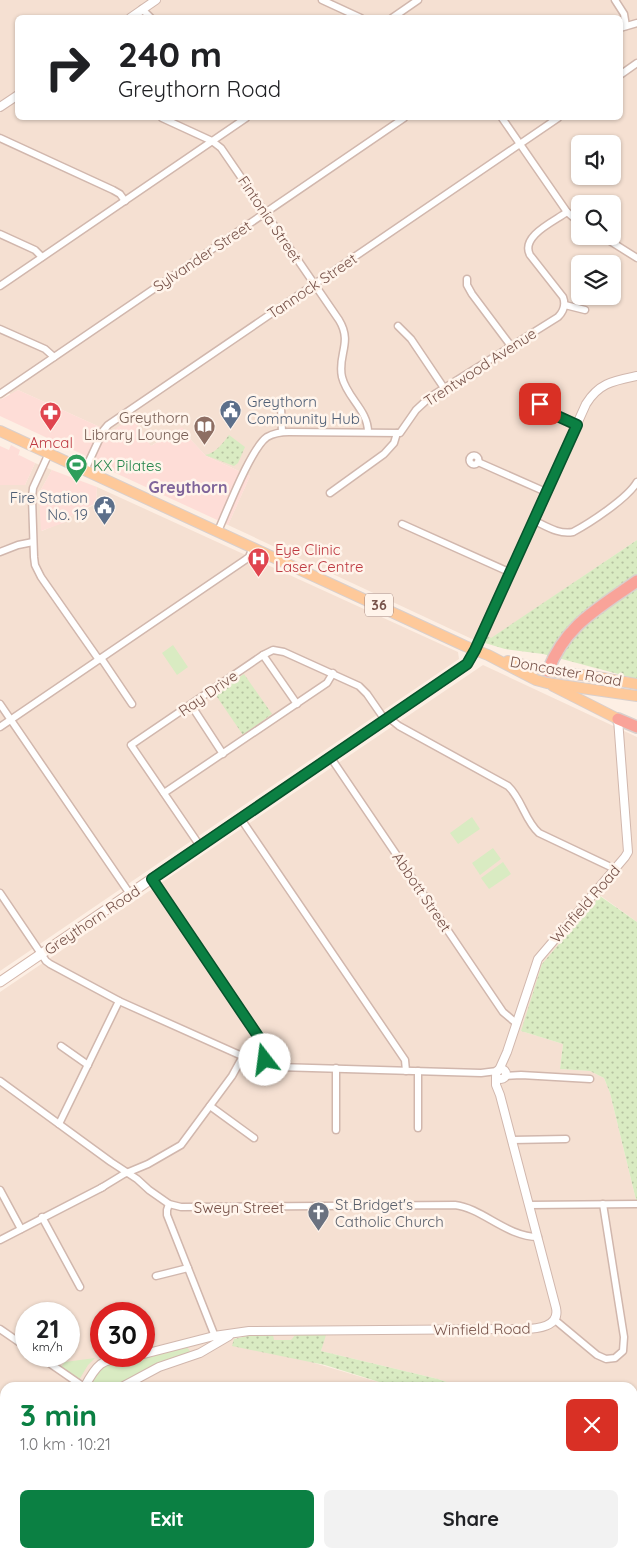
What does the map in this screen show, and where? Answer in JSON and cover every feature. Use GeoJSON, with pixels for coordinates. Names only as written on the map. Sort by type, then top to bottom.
{"type":"FeatureCollection","features":[{"type":"Feature","properties":{"kind":"highway"},"geometry":{"type":"LineString","coordinates":[[548,671],[561,644],[578,623],[637,581]]}},
{"type":"Feature","properties":{"kind":"highway","name":"36"},"geometry":{"type":"LineString","coordinates":[[618,719],[637,727]]}},
{"type":"Feature","properties":{"kind":"main road","name":"Doncaster Road"},"geometry":{"type":"LineString","coordinates":[[0,431],[495,658],[536,680],[637,696]]}},
{"type":"Feature","properties":{"kind":"main road","name":"Greythorn Road"},"geometry":{"type":"LineString","coordinates":[[0,982],[467,664],[475,650]]}},
{"type":"Feature","properties":{"kind":"main road","name":"Doncaster Road"},"geometry":{"type":"LineString","coordinates":[[495,658],[548,671],[637,684]]}},
{"type":"Feature","properties":{"kind":"main road"},"geometry":{"type":"LineString","coordinates":[[547,683],[548,671]]}},
{"type":"Feature","properties":{"kind":"main road","name":"Doncaster Road"},"geometry":{"type":"LineString","coordinates":[[547,683],[618,719]]}},
{"type":"Feature","properties":{"kind":"street"},"geometry":{"type":"LineString","coordinates":[[134,15],[156,0]]}},
{"type":"Feature","properties":{"kind":"street"},"geometry":{"type":"LineString","coordinates":[[322,0],[354,15]]}},
{"type":"Feature","properties":{"kind":"street"},"geometry":{"type":"LineString","coordinates":[[396,15],[418,0]]}},
{"type":"Feature","properties":{"kind":"street"},"geometry":{"type":"LineString","coordinates":[[616,0],[624,14],[623,27],[637,23]]}},
{"type":"Feature","properties":{"kind":"street"},"geometry":{"type":"LineString","coordinates":[[142,9],[148,15]]}},
{"type":"Feature","properties":{"kind":"street"},"geometry":{"type":"LineString","coordinates":[[623,73],[637,63]]}},
{"type":"Feature","properties":{"kind":"street"},"geometry":{"type":"LineString","coordinates":[[0,107],[15,97]]}},
{"type":"Feature","properties":{"kind":"street","name":"Fintonia Street"},"geometry":{"type":"LineString","coordinates":[[166,120],[212,141],[221,148],[339,320],[344,330],[346,341],[341,364],[342,374],[347,389],[366,418],[368,432]]}},
{"type":"Feature","properties":{"kind":"street"},"geometry":{"type":"LineString","coordinates":[[0,286],[243,120]]}},
{"type":"Feature","properties":{"kind":"street","name":"Sylvander Street"},"geometry":{"type":"LineString","coordinates":[[0,394],[401,120]]}},
{"type":"Feature","properties":{"kind":"street"},"geometry":{"type":"LineString","coordinates":[[503,120],[571,215]]}},
{"type":"Feature","properties":{"kind":"street","name":"Tannock Street"},"geometry":{"type":"LineString","coordinates":[[85,470],[103,431],[108,425],[555,120]]}},
{"type":"Feature","properties":{"kind":"street"},"geometry":{"type":"LineString","coordinates":[[0,138],[113,190],[120,194],[125,201]]}},
{"type":"Feature","properties":{"kind":"street"},"geometry":{"type":"LineString","coordinates":[[567,212],[532,237],[528,242],[528,248],[530,255],[562,294],[564,305],[585,310]]}},
{"type":"Feature","properties":{"kind":"street"},"geometry":{"type":"LineString","coordinates":[[0,234],[35,250],[42,257]]}},
{"type":"Feature","properties":{"kind":"street"},"geometry":{"type":"LineString","coordinates":[[616,245],[637,258]]}},
{"type":"Feature","properties":{"kind":"street"},"geometry":{"type":"LineString","coordinates":[[466,279],[472,294],[512,346]]}},
{"type":"Feature","properties":{"kind":"street","name":"Trentwood Avenue"},"geometry":{"type":"LineString","coordinates":[[387,451],[394,443],[397,433],[402,431],[410,417],[421,405],[444,388],[555,320],[562,312],[564,305]]}},
{"type":"Feature","properties":{"kind":"street"},"geometry":{"type":"LineString","coordinates":[[398,326],[410,339],[444,388]]}},
{"type":"Feature","properties":{"kind":"street"},"geometry":{"type":"LineString","coordinates":[[0,329],[42,348],[54,357]]}},
{"type":"Feature","properties":{"kind":"street"},"geometry":{"type":"LineString","coordinates":[[475,650],[586,404],[600,388],[612,382],[637,376]]}},
{"type":"Feature","properties":{"kind":"street"},"geometry":{"type":"LineString","coordinates":[[281,407],[282,432]]}},
{"type":"Feature","properties":{"kind":"street"},"geometry":{"type":"LineString","coordinates":[[542,409],[577,425]]}},
{"type":"Feature","properties":{"kind":"street"},"geometry":{"type":"LineString","coordinates":[[218,531],[255,450],[267,437],[282,432],[397,433]]}},
{"type":"Feature","properties":{"kind":"street"},"geometry":{"type":"LineString","coordinates":[[330,493],[387,451],[389,433]]}},
{"type":"Feature","properties":{"kind":"street"},"geometry":{"type":"LineString","coordinates":[[49,453],[32,492],[33,542],[36,565],[41,577],[132,704]]}},
{"type":"Feature","properties":{"kind":"street"},"geometry":{"type":"LineString","coordinates":[[478,462],[546,492]]}},
{"type":"Feature","properties":{"kind":"street"},"geometry":{"type":"LineString","coordinates":[[533,520],[560,533],[573,532],[622,499],[637,482]]}},
{"type":"Feature","properties":{"kind":"street"},"geometry":{"type":"LineString","coordinates":[[402,524],[509,572]]}},
{"type":"Feature","properties":{"kind":"street"},"geometry":{"type":"LineString","coordinates":[[0,552],[33,542]]}},
{"type":"Feature","properties":{"kind":"street"},"geometry":{"type":"LineString","coordinates":[[0,727],[245,560],[253,548]]}},
{"type":"Feature","properties":{"kind":"street","name":"Ray Drive"},"geometry":{"type":"LineString","coordinates":[[200,846],[131,745],[263,655],[273,650],[280,650],[333,673],[362,688],[387,719]]}},
{"type":"Feature","properties":{"kind":"street"},"geometry":{"type":"LineString","coordinates":[[263,655],[297,704]]}},
{"type":"Feature","properties":{"kind":"street"},"geometry":{"type":"LineString","coordinates":[[164,793],[329,682],[333,673]]}},
{"type":"Feature","properties":{"kind":"street"},"geometry":{"type":"LineString","coordinates":[[0,704],[130,894]]}},
{"type":"Feature","properties":{"kind":"street"},"geometry":{"type":"LineString","coordinates":[[191,705],[223,754]]}},
{"type":"Feature","properties":{"kind":"street"},"geometry":{"type":"LineString","coordinates":[[387,719],[508,786],[539,833],[615,869]]}},
{"type":"Feature","properties":{"kind":"street","name":"Winfield Road"},"geometry":{"type":"LineString","coordinates":[[155,1352],[216,1340],[236,1333],[266,1331],[529,1329],[545,1326],[555,1320],[556,1308],[500,1095],[500,1074],[538,959],[625,857],[628,848],[618,719]]}},
{"type":"Feature","properties":{"kind":"street","name":"Abbott Street"},"geometry":{"type":"LineString","coordinates":[[331,758],[503,1012],[516,1023]]}},
{"type":"Feature","properties":{"kind":"street"},"geometry":{"type":"LineString","coordinates":[[241,819],[405,1060],[406,1071]]}},
{"type":"Feature","properties":{"kind":"street"},"geometry":{"type":"LineString","coordinates":[[152,879],[264,1045],[267,1065]]}},
{"type":"Feature","properties":{"kind":"street"},"geometry":{"type":"LineString","coordinates":[[0,893],[50,964],[119,1001],[246,1058],[267,1065],[590,1079]]}},
{"type":"Feature","properties":{"kind":"street"},"geometry":{"type":"LineString","coordinates":[[60,1124],[119,1001]]}},
{"type":"Feature","properties":{"kind":"street"},"geometry":{"type":"LineString","coordinates":[[61,1046],[88,1065]]}},
{"type":"Feature","properties":{"kind":"street"},"geometry":{"type":"LineString","coordinates":[[0,1240],[181,1145],[246,1058]]}},
{"type":"Feature","properties":{"kind":"street"},"geometry":{"type":"LineString","coordinates":[[336,1068],[336,1130]]}},
{"type":"Feature","properties":{"kind":"street"},"geometry":{"type":"LineString","coordinates":[[418,1071],[418,1128]]}},
{"type":"Feature","properties":{"kind":"street","name":"Sweyn Street"},"geometry":{"type":"LineString","coordinates":[[0,1080],[169,1204],[181,1207],[458,1206],[466,1208],[519,1234],[538,1237]]}},
{"type":"Feature","properties":{"kind":"street"},"geometry":{"type":"LineString","coordinates":[[210,1106],[254,1138]]}},
{"type":"Feature","properties":{"kind":"street"},"geometry":{"type":"LineString","coordinates":[[512,1140],[566,1139]]}},
{"type":"Feature","properties":{"kind":"street"},"geometry":{"type":"LineString","coordinates":[[0,1190],[21,1229]]}},
{"type":"Feature","properties":{"kind":"street"},"geometry":{"type":"LineString","coordinates":[[169,1204],[167,1215],[216,1340]]}},
{"type":"Feature","properties":{"kind":"street"},"geometry":{"type":"LineString","coordinates":[[555,1320],[602,1358],[614,1358],[623,1351],[624,1336],[604,1204]]}},
{"type":"Feature","properties":{"kind":"street"},"geometry":{"type":"LineString","coordinates":[[529,1205],[636,1204]]}},
{"type":"Feature","properties":{"kind":"street"},"geometry":{"type":"LineString","coordinates":[[42,1217],[80,1287]]}},
{"type":"Feature","properties":{"kind":"street"},"geometry":{"type":"LineString","coordinates":[[156,1276],[188,1268]]}},
{"type":"Feature","properties":{"kind":"street"},"geometry":{"type":"LineString","coordinates":[[0,1329],[15,1339]]}},
{"type":"Feature","properties":{"kind":"street","name":"Winfield Road"},"geometry":{"type":"LineString","coordinates":[[131,1382],[159,1367],[200,1353],[216,1340]]}},
{"type":"Feature","properties":{"kind":"street"},"geometry":{"type":"LineString","coordinates":[[55,1367],[77,1382]]}},
{"type":"Feature","properties":{"kind":"street"},"geometry":{"type":"LineString","coordinates":[[87,1382],[97,1367]]}},
{"type":"Feature","properties":{"kind":"shaded area"},"geometry":{"type":"Polygon","coordinates":[[[0,0],[637,0],[637,540],[490,639],[488,636],[485,643],[472,639],[228,525],[250,476],[206,456],[191,440],[172,432],[151,446],[111,432],[18,390],[11,395],[9,393],[0,400],[0,0]]]}},
{"type":"Feature","properties":{"kind":"shaded area"},"geometry":{"type":"Polygon","coordinates":[[[18,390],[111,432],[132,417],[151,446],[182,427],[206,456],[250,476],[228,525],[96,464],[84,455],[0,416],[0,400],[18,390]]]}},
{"type":"Feature","properties":{"kind":"shaded area"},"geometry":{"type":"Polygon","coordinates":[[[11,445],[20,450],[18,456],[35,463],[25,485],[0,485],[0,446],[9,450],[11,445]]]}},
{"type":"Feature","properties":{"kind":"shaded area"},"geometry":{"type":"Polygon","coordinates":[[[35,463],[52,470],[39,493],[42,531],[96,504],[97,487],[458,652],[459,659],[0,971],[0,485],[25,485],[35,463]]]}},
{"type":"Feature","properties":{"kind":"shaded area"},"geometry":{"type":"Polygon","coordinates":[[[52,470],[97,487],[96,503],[65,519],[66,522],[41,531],[39,493],[52,470]]]}},
{"type":"Feature","properties":{"kind":"shaded area"},"geometry":{"type":"Polygon","coordinates":[[[483,665],[637,737],[637,922],[601,896],[521,1031],[563,1044],[560,1069],[590,1071],[604,1078],[610,1093],[637,1204],[637,1382],[447,1382],[321,1351],[325,1335],[295,1336],[292,1340],[273,1340],[273,1336],[239,1337],[234,1339],[378,1382],[0,1382],[0,992],[483,665]]]}},
{"type":"Feature","properties":{"kind":"green space"},"geometry":{"type":"Polygon","coordinates":[[[229,435],[245,447],[238,463],[234,466],[205,455],[216,450],[229,435]]]}},
{"type":"Feature","properties":{"kind":"green space"},"geometry":{"type":"Polygon","coordinates":[[[637,540],[637,679],[543,654],[505,649],[485,643],[488,636],[491,638],[637,540]]]}},
{"type":"Feature","properties":{"kind":"green space"},"geometry":{"type":"Polygon","coordinates":[[[173,645],[188,667],[177,675],[162,653],[173,645]]]}},
{"type":"Feature","properties":{"kind":"green space"},"geometry":{"type":"Polygon","coordinates":[[[244,674],[272,714],[243,735],[215,694],[244,674]]]}},
{"type":"Feature","properties":{"kind":"green space"},"geometry":{"type":"Polygon","coordinates":[[[472,817],[480,829],[458,844],[450,833],[472,817]]]}},
{"type":"Feature","properties":{"kind":"green space"},"geometry":{"type":"Polygon","coordinates":[[[493,848],[501,859],[480,875],[472,863],[493,848]]]}},
{"type":"Feature","properties":{"kind":"green space"},"geometry":{"type":"Polygon","coordinates":[[[503,862],[511,874],[489,889],[481,878],[503,862]]]}},
{"type":"Feature","properties":{"kind":"green space"},"geometry":{"type":"Polygon","coordinates":[[[600,896],[637,922],[637,1204],[610,1093],[604,1078],[590,1071],[560,1069],[563,1044],[521,1031],[542,964],[600,896]]]}},
{"type":"Feature","properties":{"kind":"green space"},"geometry":{"type":"Polygon","coordinates":[[[273,1335],[274,1340],[291,1340],[295,1335],[326,1335],[321,1351],[447,1382],[379,1382],[325,1365],[232,1346],[234,1339],[247,1336],[273,1335]]]}},
{"type":"Feature","properties":{"kind":"green space"},"geometry":{"type":"Polygon","coordinates":[[[186,1346],[190,1351],[190,1354],[125,1382],[90,1382],[93,1376],[103,1367],[155,1367],[155,1354],[186,1346]]]}},
{"type":"Feature","properties":{"kind":"green space"},"geometry":{"type":"Polygon","coordinates":[[[90,1359],[90,1363],[79,1380],[61,1367],[80,1367],[80,1360],[90,1359]]]}},
{"type":"Feature","properties":{"kind":"place","name":"Greythorn Community Hub"},"geometry":{"type":"Point","coordinates":[231,429]}},
{"type":"Feature","properties":{"kind":"place","name":"Amcal"},"geometry":{"type":"Point","coordinates":[51,432]}},
{"type":"Feature","properties":{"kind":"place","name":"Greythorn Library Lounge"},"geometry":{"type":"Point","coordinates":[205,445]}},
{"type":"Feature","properties":{"kind":"place","name":"KX Pilates"},"geometry":{"type":"Point","coordinates":[77,484]}},
{"type":"Feature","properties":{"kind":"place","name":"Fire Station No. 19"},"geometry":{"type":"Point","coordinates":[104,525]}},
{"type":"Feature","properties":{"kind":"place","name":"Eye Clinic Laser Centre"},"geometry":{"type":"Point","coordinates":[259,577]}},
{"type":"Feature","properties":{"kind":"place","name":"St Bridget's Catholic Church"},"geometry":{"type":"Point","coordinates":[319,1232]}},
{"type":"Feature","properties":{"kind":"district","name":"Greythorn"},"geometry":{"type":"Point","coordinates":[188,487]}},
{"type":"Feature","properties":{"kind":"route"},"geometry":{"type":"LineString","coordinates":[[265,1060],[264,1045],[152,879],[467,664],[577,425],[542,409],[540,404]]}}]}
